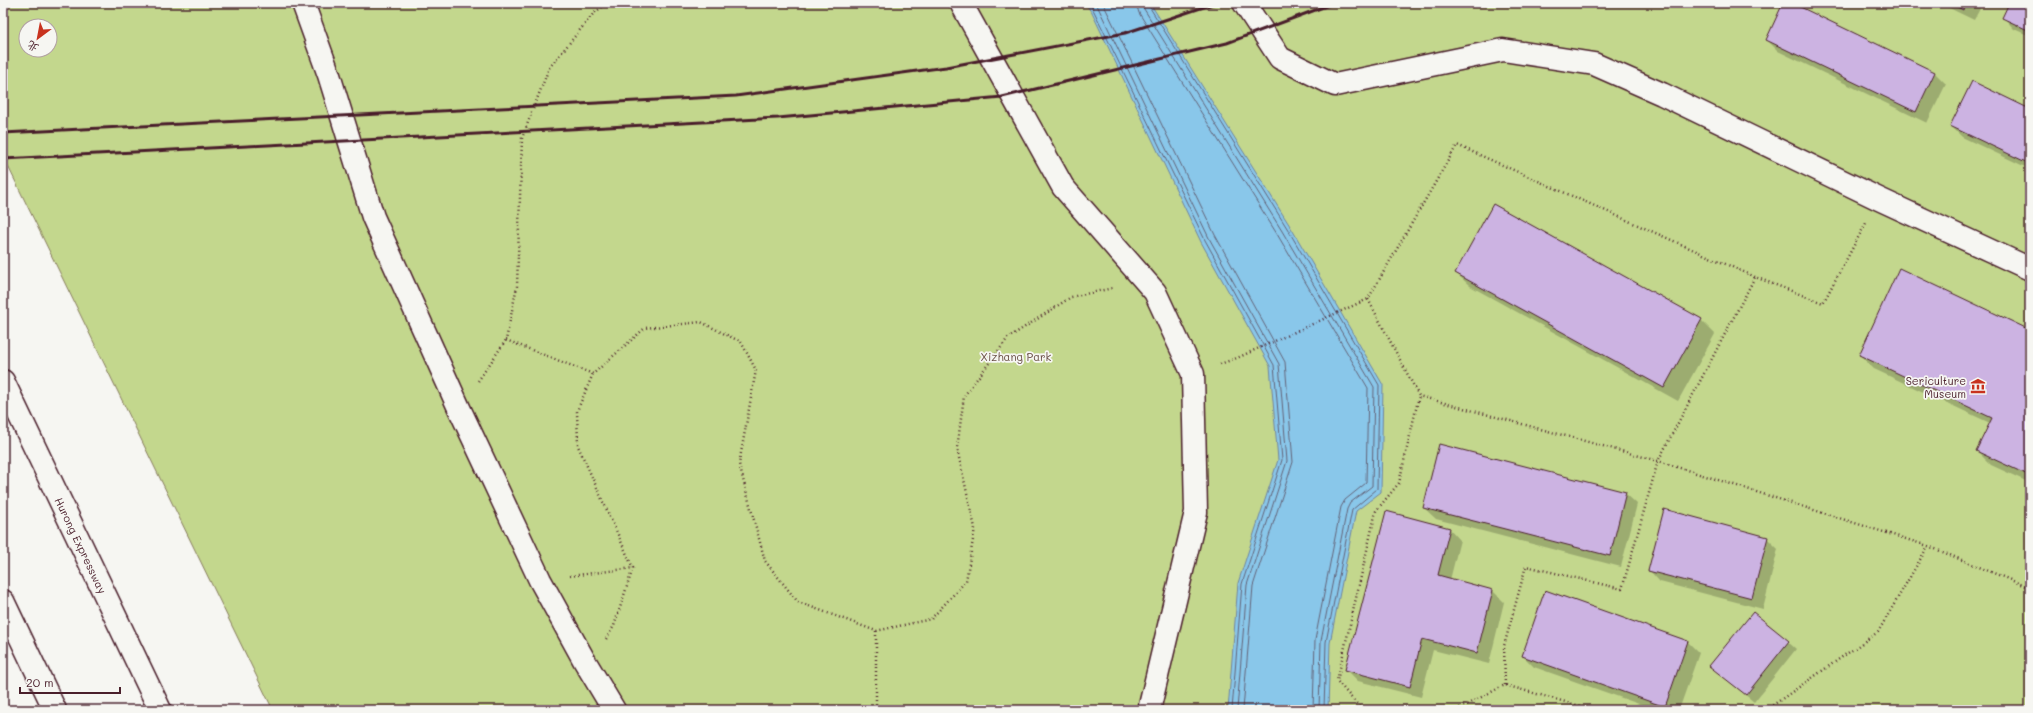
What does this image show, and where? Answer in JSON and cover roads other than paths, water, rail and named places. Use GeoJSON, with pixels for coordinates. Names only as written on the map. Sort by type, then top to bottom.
{"type":"FeatureCollection","features":[{"type":"Feature","properties":{"kind":"main road"},"geometry":{"type":"LineString","coordinates":[[303,3],[329,74],[373,217],[459,408],[540,580],[584,660],[614,710]]}},
{"type":"Feature","properties":{"kind":"main road"},"geometry":{"type":"LineString","coordinates":[[961,3],[1063,187],[1155,292],[1193,374],[1196,512],[1149,710]]}},
{"type":"Feature","properties":{"kind":"main road"},"geometry":{"type":"LineString","coordinates":[[1244,3],[1280,58],[1335,85],[1503,50],[1594,64],[1662,94],[1880,200],[2030,269]]}},
{"type":"Feature","properties":{"kind":"main road","name":"Hurong Expressway"},"geometry":{"type":"LineString","coordinates":[[3,380],[160,710]]}},
{"type":"Feature","properties":{"kind":"main road"},"geometry":{"type":"LineString","coordinates":[[3,601],[55,710]]}},
{"type":"Feature","properties":{"kind":"water"},"geometry":{"type":"Polygon","coordinates":[[[1085,3],[1150,3],[1290,226],[1383,385],[1381,492],[1356,511],[1330,643],[1328,710],[1228,710],[1238,583],[1278,460],[1270,366],[1201,242],[1092,13],[1085,3]]]}},
{"type":"Feature","properties":{"kind":"railway"},"geometry":{"type":"LineString","coordinates":[[3,133],[736,96],[946,67],[1125,33],[1216,3]]}},
{"type":"Feature","properties":{"kind":"railway"},"geometry":{"type":"LineString","coordinates":[[3,159],[778,118],[1002,97],[1227,43],[1334,3]]}},
{"type":"Feature","properties":{"kind":"place","name":"Sericulture Museum"},"geometry":{"type":"Point","coordinates":[1978,386]}},
{"type":"Feature","properties":{"kind":"park label","name":"Xizhang Park"},"geometry":{"type":"Point","coordinates":[1016,356]}}]}
